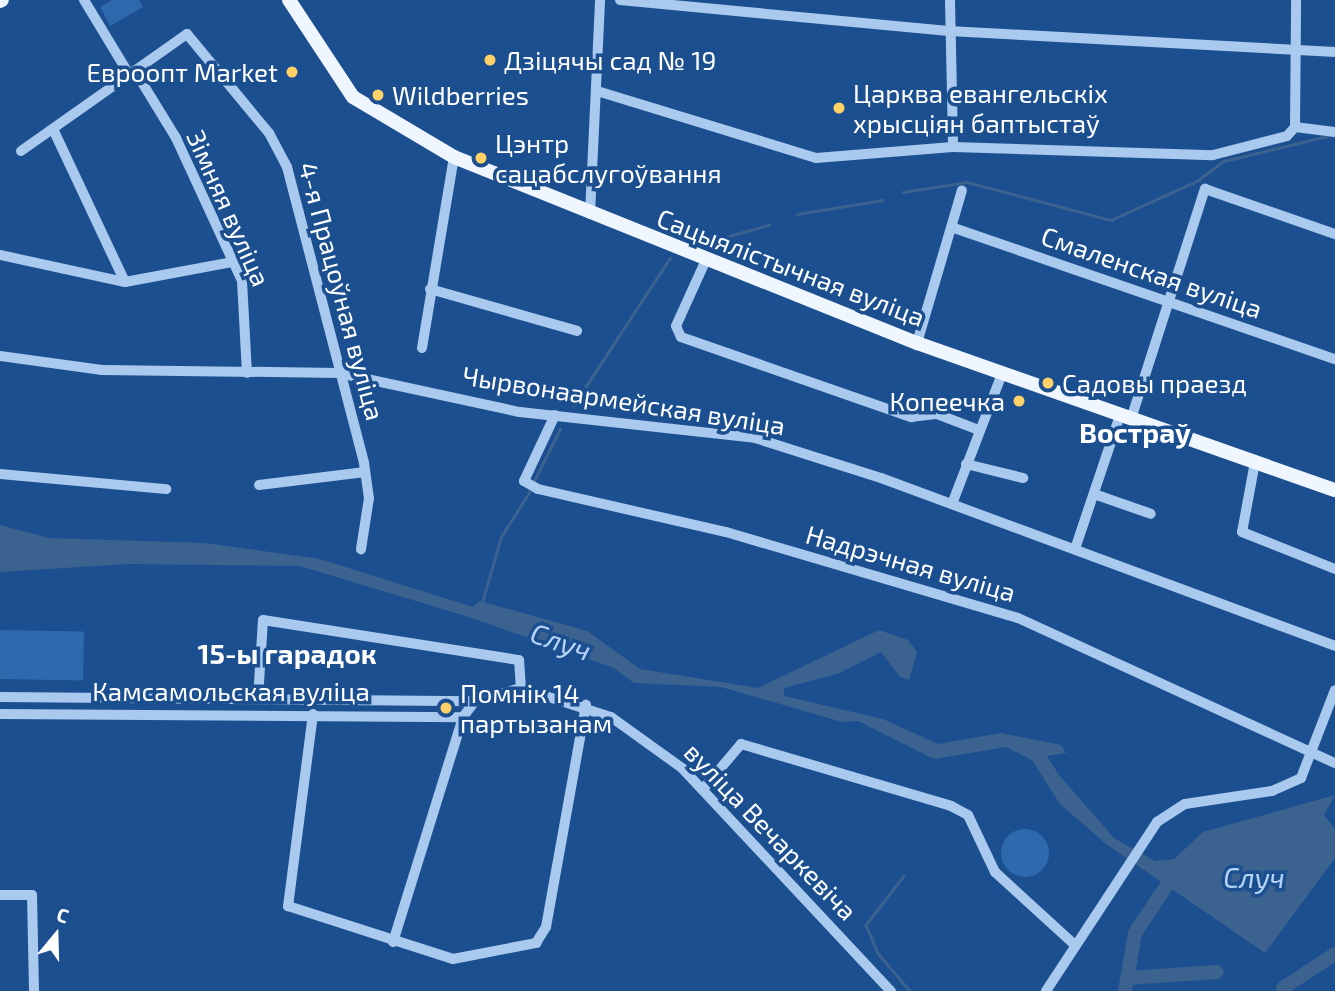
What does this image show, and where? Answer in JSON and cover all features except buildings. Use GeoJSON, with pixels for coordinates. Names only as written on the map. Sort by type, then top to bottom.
{"type":"FeatureCollection","features":[{"type":"Feature","properties":{"kind":"main road","name":"Сацыялістычная вуліца"},"geometry":{"type":"LineString","coordinates":[[289,0],[354,97],[454,157],[705,262],[917,343],[1335,490]]}},
{"type":"Feature","properties":{"kind":"street","name":"Зімняя вуліца"},"geometry":{"type":"LineString","coordinates":[[84,0],[176,138],[233,262],[247,305],[247,373]]}},
{"type":"Feature","properties":{"kind":"street"},"geometry":{"type":"LineString","coordinates":[[590,214],[600,0]]}},
{"type":"Feature","properties":{"kind":"street"},"geometry":{"type":"LineString","coordinates":[[621,0],[949,31],[1335,52]]}},
{"type":"Feature","properties":{"kind":"street"},"geometry":{"type":"LineString","coordinates":[[950,0],[953,147]]}},
{"type":"Feature","properties":{"kind":"street"},"geometry":{"type":"LineString","coordinates":[[597,91],[798,156],[953,147],[1213,155],[1287,136],[1295,127],[1296,0]]}},
{"type":"Feature","properties":{"kind":"street","name":"4-я Працоўная вуліца"},"geometry":{"type":"LineString","coordinates":[[132,74],[187,34],[280,149],[365,472],[368,506],[361,549]]}},
{"type":"Feature","properties":{"kind":"street"},"geometry":{"type":"LineString","coordinates":[[21,152],[132,74]]}},
{"type":"Feature","properties":{"kind":"street"},"geometry":{"type":"LineString","coordinates":[[1295,127],[1335,132]]}},
{"type":"Feature","properties":{"kind":"street"},"geometry":{"type":"LineString","coordinates":[[53,129],[125,282]]}},
{"type":"Feature","properties":{"kind":"street"},"geometry":{"type":"LineString","coordinates":[[422,348],[454,157]]}},
{"type":"Feature","properties":{"kind":"street"},"geometry":{"type":"LineString","coordinates":[[1075,549],[1125,417],[1205,189],[1335,234]]}},
{"type":"Feature","properties":{"kind":"street"},"geometry":{"type":"LineString","coordinates":[[917,343],[954,228],[962,190]]}},
{"type":"Feature","properties":{"kind":"street","name":"Смаленская вуліца"},"geometry":{"type":"LineString","coordinates":[[954,228],[1335,359]]}},
{"type":"Feature","properties":{"kind":"street"},"geometry":{"type":"LineString","coordinates":[[0,255],[125,282],[233,262]]}},
{"type":"Feature","properties":{"kind":"street"},"geometry":{"type":"LineString","coordinates":[[705,262],[676,326],[681,337],[911,417],[937,414],[979,430]]}},
{"type":"Feature","properties":{"kind":"street"},"geometry":{"type":"LineString","coordinates":[[430,289],[577,331]]}},
{"type":"Feature","properties":{"kind":"street","name":"Чырвонаармейская вуліца"},"geometry":{"type":"LineString","coordinates":[[0,356],[102,370],[339,373],[555,415],[755,438],[951,503],[1335,646]]}},
{"type":"Feature","properties":{"kind":"street"},"geometry":{"type":"LineString","coordinates":[[951,503],[1002,374]]}},
{"type":"Feature","properties":{"kind":"street","name":"Надрэчная вуліца"},"geometry":{"type":"LineString","coordinates":[[555,415],[524,481],[538,489],[726,532],[1018,618],[1335,763]]}},
{"type":"Feature","properties":{"kind":"street"},"geometry":{"type":"LineString","coordinates":[[1255,461],[1242,533],[1335,569]]}},
{"type":"Feature","properties":{"kind":"street"},"geometry":{"type":"LineString","coordinates":[[965,464],[1023,478]]}},
{"type":"Feature","properties":{"kind":"street"},"geometry":{"type":"LineString","coordinates":[[258,485],[365,472]]}},
{"type":"Feature","properties":{"kind":"street"},"geometry":{"type":"LineString","coordinates":[[0,474],[166,489]]}},
{"type":"Feature","properties":{"kind":"street"},"geometry":{"type":"LineString","coordinates":[[1094,494],[1151,514]]}},
{"type":"Feature","properties":{"kind":"street"},"geometry":{"type":"LineString","coordinates":[[258,699],[263,620],[519,660],[521,688]]}},
{"type":"Feature","properties":{"kind":"street","name":"Камсамольская вуліца"},"geometry":{"type":"LineString","coordinates":[[0,697],[475,701],[521,688]]}},
{"type":"Feature","properties":{"kind":"street","name":"вуліца Вечаркевіча"},"geometry":{"type":"LineString","coordinates":[[521,688],[586,705],[655,748],[703,789],[891,991]]}},
{"type":"Feature","properties":{"kind":"street"},"geometry":{"type":"LineString","coordinates":[[1046,991],[1137,847],[1171,810],[1201,799],[1283,788],[1300,778],[1334,697]]}},
{"type":"Feature","properties":{"kind":"street"},"geometry":{"type":"LineString","coordinates":[[393,942],[463,717],[475,701]]}},
{"type":"Feature","properties":{"kind":"street"},"geometry":{"type":"LineString","coordinates":[[313,714],[288,906],[393,942],[453,959],[536,943],[545,927],[586,705]]}},
{"type":"Feature","properties":{"kind":"street","name":"Камсамольская вуліца"},"geometry":{"type":"LineString","coordinates":[[0,714],[463,717]]}},
{"type":"Feature","properties":{"kind":"street"},"geometry":{"type":"LineString","coordinates":[[703,789],[741,744],[968,815],[995,872],[1075,945]]}},
{"type":"Feature","properties":{"kind":"street"},"geometry":{"type":"LineString","coordinates":[[0,895],[33,895],[34,991]]}},
{"type":"Feature","properties":{"kind":"shaded area"},"geometry":{"type":"Polygon","coordinates":[[[112,0],[139,0],[143,7],[110,26],[100,7],[112,0]]]}},
{"type":"Feature","properties":{"kind":"shaded area"},"geometry":{"type":"Polygon","coordinates":[[[0,630],[84,631],[83,680],[0,679],[0,630]]]}},
{"type":"Feature","properties":{"kind":"shaded area"},"geometry":{"type":"Polygon","coordinates":[[[1025,829],[1042,836],[1049,853],[1042,870],[1025,877],[1008,870],[1001,853],[1008,836],[1025,829]]]}},
{"type":"Feature","properties":{"kind":"water","name":"Случ"},"geometry":{"type":"Polygon","coordinates":[[[0,525],[49,538],[205,543],[320,559],[473,607],[480,601],[587,631],[640,669],[758,688],[879,630],[908,640],[917,652],[909,680],[900,677],[881,652],[837,674],[784,688],[784,696],[883,719],[938,744],[1001,733],[1061,745],[1066,753],[1047,756],[1059,775],[1114,838],[1155,861],[1174,859],[1203,832],[1335,795],[1324,815],[1335,829],[1335,858],[1265,953],[1106,844],[1060,804],[1032,760],[1006,747],[934,759],[858,721],[842,722],[721,687],[634,683],[614,668],[469,617],[300,566],[129,564],[0,572],[0,525]]]}},
{"type":"Feature","properties":{"kind":"waterway"},"geometry":{"type":"LineString","coordinates":[[903,192],[967,182],[1111,220],[1197,181],[1224,161],[1327,136]]}},
{"type":"Feature","properties":{"kind":"waterway"},"geometry":{"type":"LineString","coordinates":[[797,214],[883,200]]}},
{"type":"Feature","properties":{"kind":"waterway"},"geometry":{"type":"LineString","coordinates":[[692,246],[769,225]]}},
{"type":"Feature","properties":{"kind":"waterway"},"geometry":{"type":"LineString","coordinates":[[573,406],[670,258]]}},
{"type":"Feature","properties":{"kind":"waterway"},"geometry":{"type":"LineString","coordinates":[[534,481],[560,429]]}},
{"type":"Feature","properties":{"kind":"waterway"},"geometry":{"type":"LineString","coordinates":[[482,602],[501,537],[530,491]]}},
{"type":"Feature","properties":{"kind":"waterway"},"geometry":{"type":"LineString","coordinates":[[904,876],[866,925],[878,953],[910,991]]}},
{"type":"Feature","properties":{"kind":"waterway","name":"Случ"},"geometry":{"type":"LineString","coordinates":[[1125,991],[1135,933],[1167,885],[1184,878]]}},
{"type":"Feature","properties":{"kind":"waterway"},"geometry":{"type":"LineString","coordinates":[[1283,988],[1335,954]]}},
{"type":"Feature","properties":{"kind":"waterway"},"geometry":{"type":"LineString","coordinates":[[1128,978],[1217,972]]}},
{"type":"Feature","properties":{"kind":"place","name":"Дзіцячы сад № 19"},"geometry":{"type":"Point","coordinates":[490,60]}},
{"type":"Feature","properties":{"kind":"place","name":"Евроопт Market"},"geometry":{"type":"Point","coordinates":[292,72]}},
{"type":"Feature","properties":{"kind":"place","name":"Wildberries"},"geometry":{"type":"Point","coordinates":[378,95]}},
{"type":"Feature","properties":{"kind":"place","name":"Царква евангельскіх хрысціян баптыстаў"},"geometry":{"type":"Point","coordinates":[839,108]}},
{"type":"Feature","properties":{"kind":"place","name":"Цэнтр сацабслугоўвання"},"geometry":{"type":"Point","coordinates":[481,158]}},
{"type":"Feature","properties":{"kind":"place","name":"Садовы праезд"},"geometry":{"type":"Point","coordinates":[1048,383]}},
{"type":"Feature","properties":{"kind":"place","name":"Копеечка"},"geometry":{"type":"Point","coordinates":[1019,401]}},
{"type":"Feature","properties":{"kind":"place","name":"Помнік 14 партызанам"},"geometry":{"type":"Point","coordinates":[446,708]}},
{"type":"Feature","properties":{"kind":"district","name":"Востраў"},"geometry":{"type":"Point","coordinates":[1135,432]}},
{"type":"Feature","properties":{"kind":"district","name":"15-ы гарадок"},"geometry":{"type":"Point","coordinates":[287,653]}}]}
